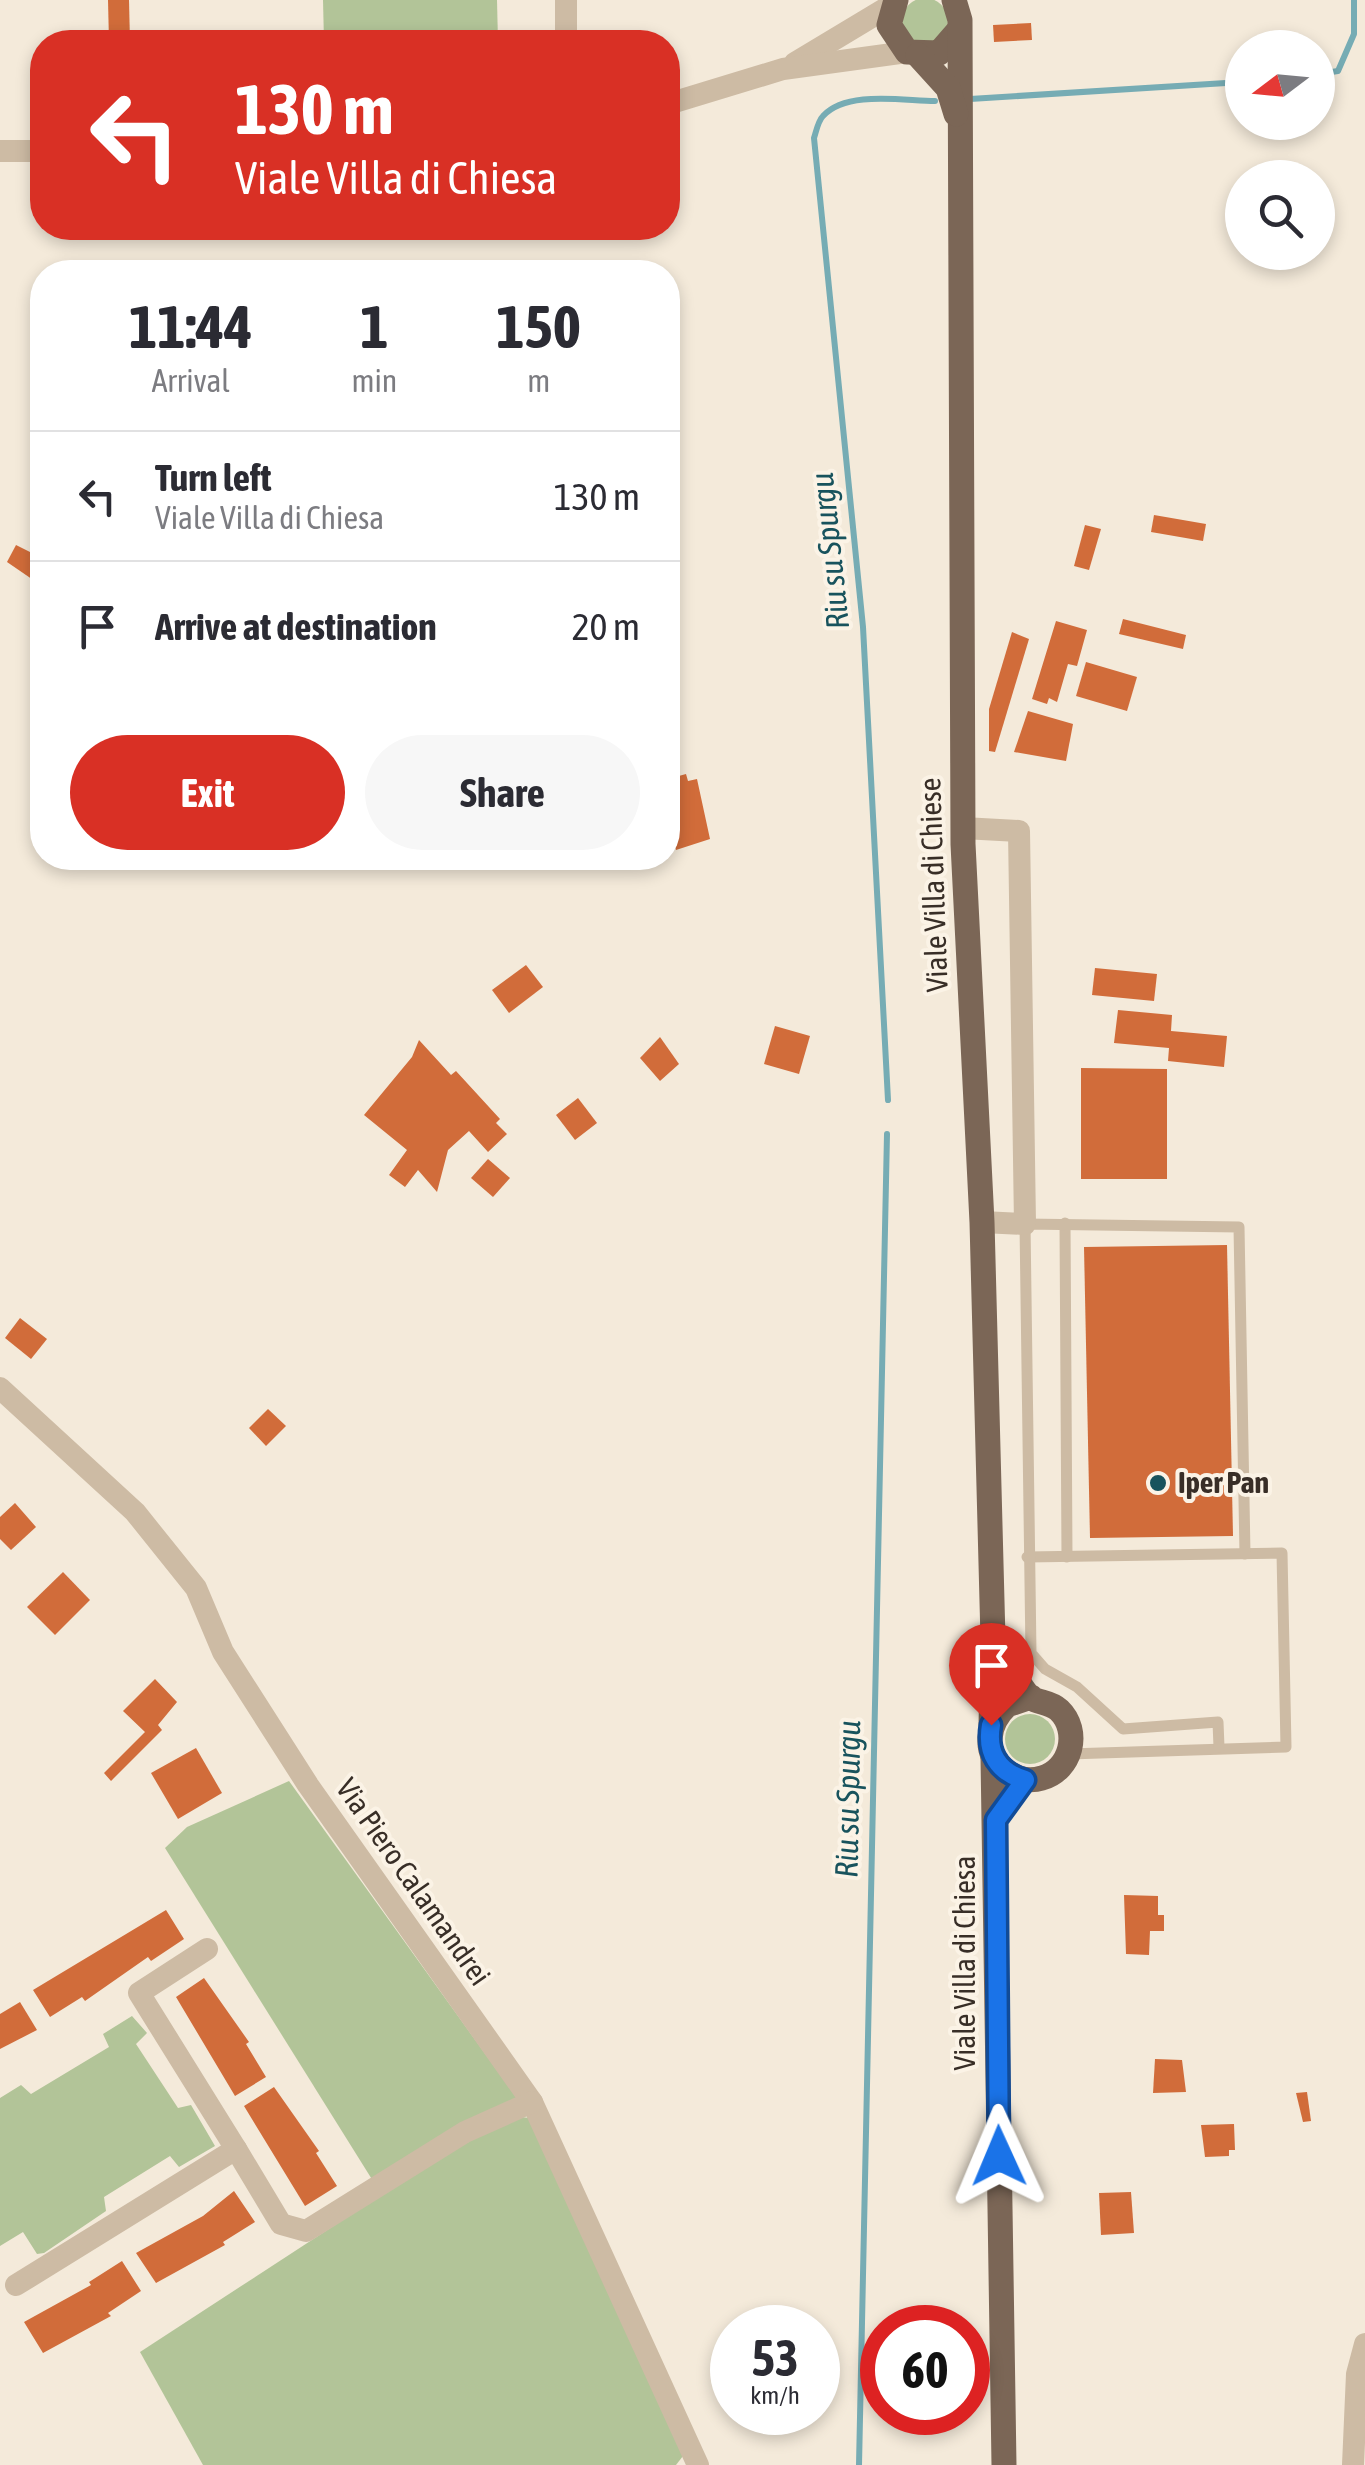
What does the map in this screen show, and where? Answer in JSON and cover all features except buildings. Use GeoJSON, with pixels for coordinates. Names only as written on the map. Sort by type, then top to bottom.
{"type":"FeatureCollection","features":[{"type":"Feature","properties":{"kind":"main road"},"geometry":{"type":"LineString","coordinates":[[894,2],[889,14],[893,36],[948,88],[961,128]]}},
{"type":"Feature","properties":{"kind":"main road"},"geometry":{"type":"LineString","coordinates":[[913,53],[948,48],[957,10]]}},
{"type":"Feature","properties":{"kind":"main road"},"geometry":{"type":"LineString","coordinates":[[957,10],[961,128]]}},
{"type":"Feature","properties":{"kind":"main road","name":"Viale Villa di Chiese"},"geometry":{"type":"LineString","coordinates":[[961,128],[963,828],[982,1222],[994,1639]]}},
{"type":"Feature","properties":{"kind":"main road"},"geometry":{"type":"LineString","coordinates":[[994,1639],[1031,1698]]}},
{"type":"Feature","properties":{"kind":"main road","name":"Viale Villa di Chiesa"},"geometry":{"type":"LineString","coordinates":[[994,1639],[991,1725],[996,1820],[1004,2465]]}},
{"type":"Feature","properties":{"kind":"main road"},"geometry":{"type":"LineString","coordinates":[[991,1725],[1006,1705],[1031,1698],[1044,1700],[1064,1716],[1070,1728],[1069,1754]]}},
{"type":"Feature","properties":{"kind":"main road","name":"Viale Villa di Chiesa"},"geometry":{"type":"LineString","coordinates":[[996,1820],[1025,1780],[1052,1774],[1069,1754]]}},
{"type":"Feature","properties":{"kind":"main road"},"geometry":{"type":"LineString","coordinates":[[993,1756],[1001,1768],[1025,1780]]}},
{"type":"Feature","properties":{"kind":"street"},"geometry":{"type":"LineString","coordinates":[[566,0],[566,30]]}},
{"type":"Feature","properties":{"kind":"street"},"geometry":{"type":"LineString","coordinates":[[783,70],[894,2]]}},
{"type":"Feature","properties":{"kind":"street"},"geometry":{"type":"LineString","coordinates":[[680,100],[783,70],[913,53]]}},
{"type":"Feature","properties":{"kind":"street"},"geometry":{"type":"LineString","coordinates":[[0,151],[30,151]]}},
{"type":"Feature","properties":{"kind":"street"},"geometry":{"type":"LineString","coordinates":[[963,828],[1020,832],[1025,1224],[982,1222]]}},
{"type":"Feature","properties":{"kind":"street","name":"Via Piero Calamandrei"},"geometry":{"type":"LineString","coordinates":[[0,1388],[135,1512],[196,1588],[223,1652],[248,1694],[532,2102],[698,2465]]}},
{"type":"Feature","properties":{"kind":"street"},"geometry":{"type":"LineString","coordinates":[[207,1949],[139,1993],[281,2224],[306,2231],[466,2132],[532,2102]]}},
{"type":"Feature","properties":{"kind":"street"},"geometry":{"type":"LineString","coordinates":[[16,2284],[236,2149]]}},
{"type":"Feature","properties":{"kind":"street"},"geometry":{"type":"LineString","coordinates":[[1353,2465],[1357,2374],[1365,2344]]}},
{"type":"Feature","properties":{"kind":"lane"},"geometry":{"type":"LineString","coordinates":[[1219,1747],[1218,1722],[1123,1729],[1031,1653],[1025,1224],[1239,1227],[1245,1554]]}},
{"type":"Feature","properties":{"kind":"lane"},"geometry":{"type":"LineString","coordinates":[[1065,1224],[1067,1557]]}},
{"type":"Feature","properties":{"kind":"lane"},"geometry":{"type":"LineString","coordinates":[[1027,1557],[1282,1554],[1286,1747],[1069,1754]]}},
{"type":"Feature","properties":{"kind":"lane"},"geometry":{"type":"LineString","coordinates":[[1165,1726],[1165,1750]]}},
{"type":"Feature","properties":{"kind":"green space"},"geometry":{"type":"Polygon","coordinates":[[[916,-1],[934,-1],[947,12],[947,30],[934,43],[916,43],[903,30],[903,12],[916,-1]]]}},
{"type":"Feature","properties":{"kind":"green space"},"geometry":{"type":"Polygon","coordinates":[[[323,0],[497,0],[498,30],[324,30],[323,0]]]}},
{"type":"Feature","properties":{"kind":"green space"},"geometry":{"type":"Polygon","coordinates":[[[1020,1715],[1040,1715],[1054,1729],[1054,1749],[1040,1763],[1020,1763],[1006,1749],[1006,1729],[1020,1715]]]}},
{"type":"Feature","properties":{"kind":"green space"},"geometry":{"type":"Polygon","coordinates":[[[289,1781],[517,2098],[373,2181],[165,1848],[187,1827],[289,1781]]]}},
{"type":"Feature","properties":{"kind":"green space"},"geometry":{"type":"Polygon","coordinates":[[[132,2016],[147,2033],[136,2044],[178,2108],[191,2105],[215,2146],[179,2167],[170,2156],[104,2197],[106,2211],[44,2253],[37,2254],[23,2232],[0,2246],[0,2098],[21,2085],[31,2094],[109,2047],[103,2034],[132,2016]]]}},
{"type":"Feature","properties":{"kind":"green space"},"geometry":{"type":"Polygon","coordinates":[[[521,2117],[530,2118],[683,2456],[676,2465],[203,2465],[140,2352],[456,2146],[521,2117]]]}},
{"type":"Feature","properties":{"kind":"waterway","name":"Riu su Spurgu"},"geometry":{"type":"LineString","coordinates":[[1335,71],[1354,34],[1354,0]]}},
{"type":"Feature","properties":{"kind":"waterway","name":"Riu su Spurgu"},"geometry":{"type":"LineString","coordinates":[[970,99],[1225,83]]}},
{"type":"Feature","properties":{"kind":"waterway","name":"Riu su Spurgu"},"geometry":{"type":"LineString","coordinates":[[888,1100],[863,627],[814,138],[823,116],[846,103],[876,99],[935,101]]}},
{"type":"Feature","properties":{"kind":"waterway","name":"Riu su Spurgu"},"geometry":{"type":"LineString","coordinates":[[859,2465],[887,1134]]}},
{"type":"Feature","properties":{"kind":"place","name":"Iper Pan"},"geometry":{"type":"Point","coordinates":[1158,1483]}},
{"type":"Feature","properties":{"kind":"route"},"geometry":{"type":"LineString","coordinates":[[991,1725],[993,1756],[1001,1768],[1025,1780],[996,1820],[999,2156]]}}]}
